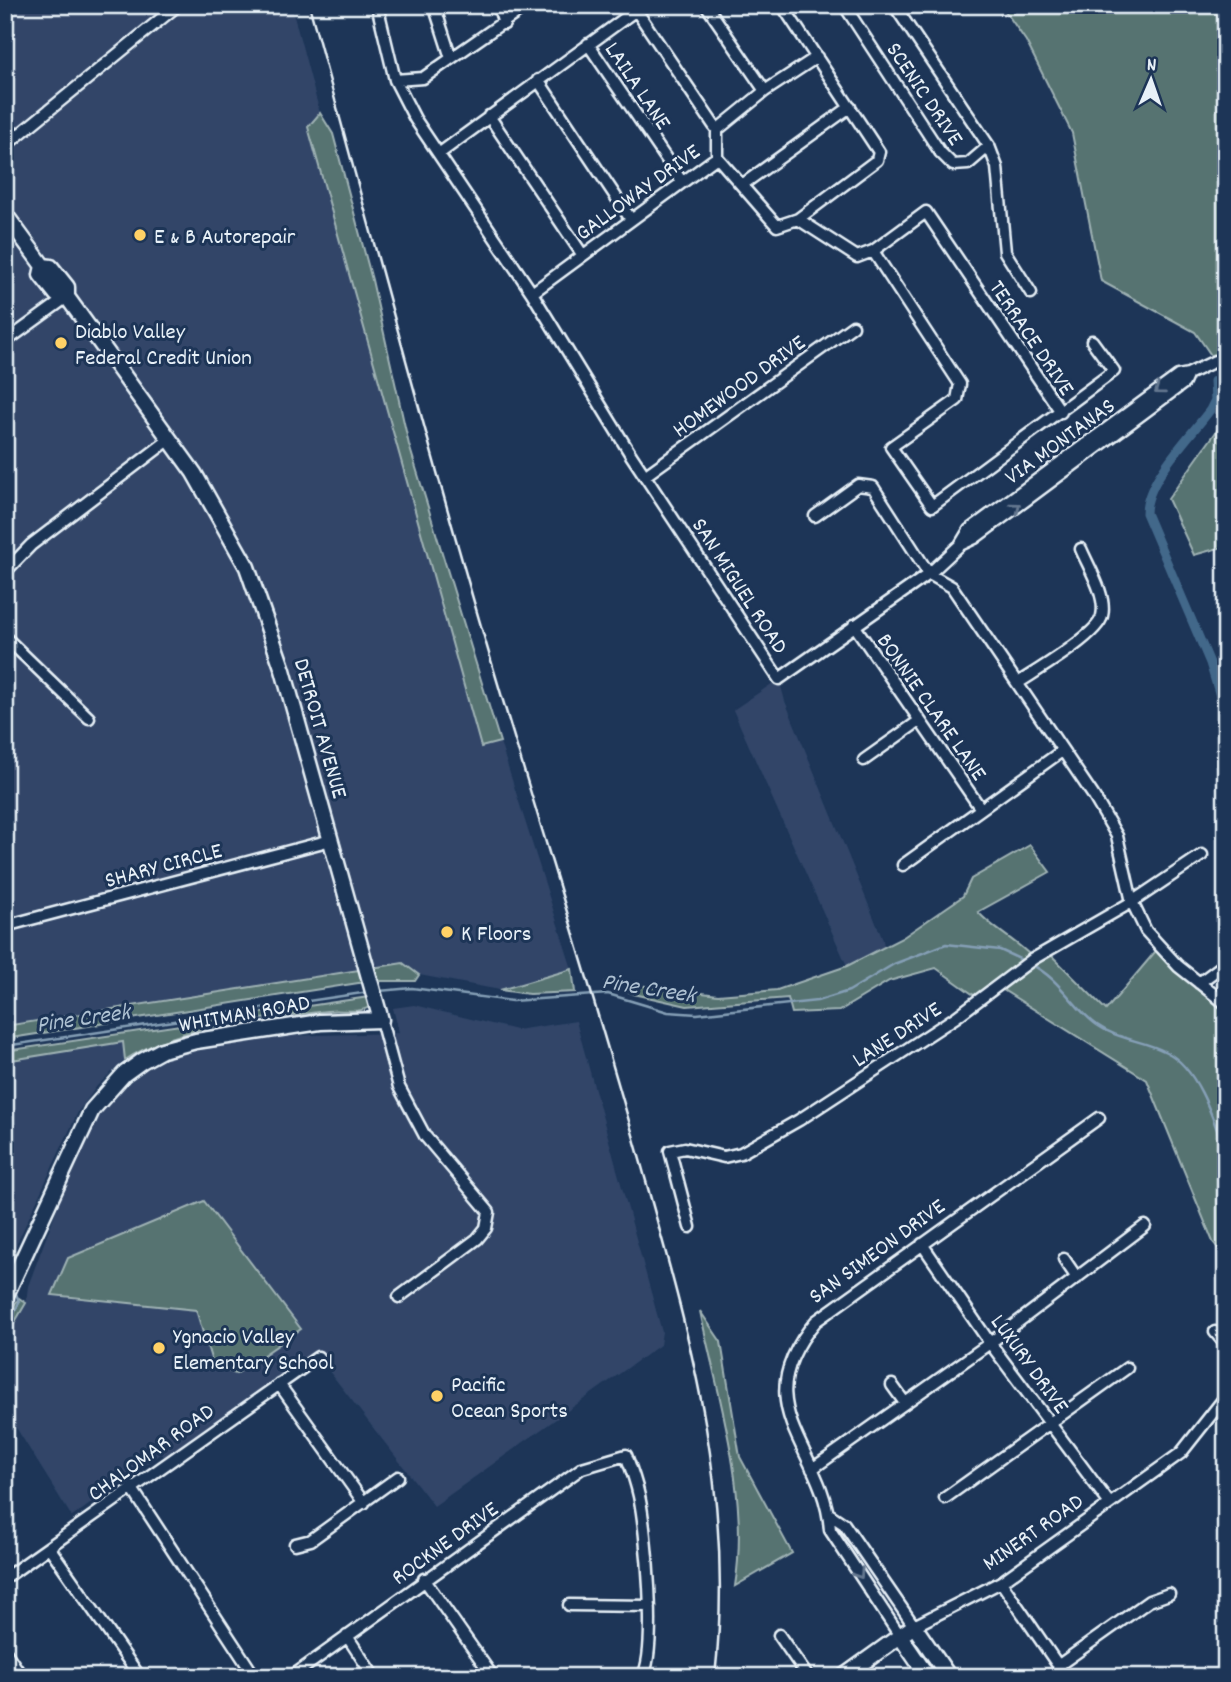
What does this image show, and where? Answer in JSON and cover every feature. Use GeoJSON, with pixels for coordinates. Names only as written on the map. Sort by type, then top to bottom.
{"type":"FeatureCollection","features":[{"type":"Feature","properties":{"kind":"street"},"geometry":{"type":"LineString","coordinates":[[5,146],[178,5]]}},
{"type":"Feature","properties":{"kind":"street"},"geometry":{"type":"LineString","coordinates":[[433,5],[451,58]]}},
{"type":"Feature","properties":{"kind":"street"},"geometry":{"type":"LineString","coordinates":[[498,5],[504,24]]}},
{"type":"Feature","properties":{"kind":"street"},"geometry":{"type":"LineString","coordinates":[[395,80],[423,78],[528,5]]}},
{"type":"Feature","properties":{"kind":"street"},"geometry":{"type":"LineString","coordinates":[[706,5],[765,91]]}},
{"type":"Feature","properties":{"kind":"street"},"geometry":{"type":"LineString","coordinates":[[782,5],[878,152],[877,160],[799,219],[858,257],[873,251]]}},
{"type":"Feature","properties":{"kind":"street","name":"SCENIC DRIVE"},"geometry":{"type":"LineString","coordinates":[[844,5],[940,152],[953,165],[968,164],[989,146],[894,5]]}},
{"type":"Feature","properties":{"kind":"street","name":"SAN MIGUEL ROAD"},"geometry":{"type":"LineString","coordinates":[[379,6],[395,80],[415,119],[440,153],[779,679],[929,574]]}},
{"type":"Feature","properties":{"kind":"street"},"geometry":{"type":"LineString","coordinates":[[440,153],[640,8],[717,130],[717,157]]}},
{"type":"Feature","properties":{"kind":"street","name":"LAILA LANE"},"geometry":{"type":"LineString","coordinates":[[587,44],[682,182]]}},
{"type":"Feature","properties":{"kind":"street"},"geometry":{"type":"LineString","coordinates":[[717,130],[765,91],[817,57]]}},
{"type":"Feature","properties":{"kind":"street"},"geometry":{"type":"LineString","coordinates":[[538,80],[630,218]]}},
{"type":"Feature","properties":{"kind":"street"},"geometry":{"type":"LineString","coordinates":[[742,184],[850,107]]}},
{"type":"Feature","properties":{"kind":"street"},"geometry":{"type":"LineString","coordinates":[[489,116],[582,254]]}},
{"type":"Feature","properties":{"kind":"street"},"geometry":{"type":"LineString","coordinates":[[989,146],[997,167],[1005,252],[1031,293]]}},
{"type":"Feature","properties":{"kind":"street","name":"GALLOWAY DRIVE"},"geometry":{"type":"LineString","coordinates":[[531,293],[630,218],[717,157],[777,226],[799,219]]}},
{"type":"Feature","properties":{"kind":"street","name":"TERRACE DRIVE"},"geometry":{"type":"LineString","coordinates":[[926,212],[1061,412],[932,506],[891,447],[957,400],[960,384],[873,251],[926,212]]}},
{"type":"Feature","properties":{"kind":"street","name":"DETROIT AVENUE"},"geometry":{"type":"LineString","coordinates":[[5,214],[43,266],[41,275],[57,295],[66,297],[194,473],[247,567],[283,670],[399,1087],[422,1130],[474,1197],[489,1212],[486,1228],[477,1239],[399,1297]]}},
{"type":"Feature","properties":{"kind":"street"},"geometry":{"type":"LineString","coordinates":[[5,342],[66,297]]}},
{"type":"Feature","properties":{"kind":"street","name":"HOMEWOOD DRIVE"},"geometry":{"type":"LineString","coordinates":[[646,475],[853,326]]}},
{"type":"Feature","properties":{"kind":"street"},"geometry":{"type":"LineString","coordinates":[[1061,412],[1114,371],[1092,341]]}},
{"type":"Feature","properties":{"kind":"street","name":"VIA MONTANAS"},"geometry":{"type":"LineString","coordinates":[[929,574],[960,545],[975,538],[1184,383],[1188,374],[1220,360]]}},
{"type":"Feature","properties":{"kind":"street"},"geometry":{"type":"LineString","coordinates":[[5,572],[31,545],[170,439]]}},
{"type":"Feature","properties":{"kind":"street"},"geometry":{"type":"LineString","coordinates":[[815,516],[858,485],[873,487],[929,574],[952,587],[1117,836],[1132,902],[1146,931],[1178,966],[1226,1004]]}},
{"type":"Feature","properties":{"kind":"street"},"geometry":{"type":"LineString","coordinates":[[1018,683],[1094,630],[1102,617],[1102,600],[1081,549]]}},
{"type":"Feature","properties":{"kind":"street","name":"BONNIE CLARE LANE"},"geometry":{"type":"LineString","coordinates":[[853,625],[981,809]]}},
{"type":"Feature","properties":{"kind":"street"},"geometry":{"type":"LineString","coordinates":[[5,637],[89,719]]}},
{"type":"Feature","properties":{"kind":"street"},"geometry":{"type":"LineString","coordinates":[[864,760],[919,721]]}},
{"type":"Feature","properties":{"kind":"street"},"geometry":{"type":"LineString","coordinates":[[904,864],[1062,751]]}},
{"type":"Feature","properties":{"kind":"street","name":"SHARY CIRCLE"},"geometry":{"type":"LineString","coordinates":[[5,926],[331,839]]}},
{"type":"Feature","properties":{"kind":"street","name":"LANE DRIVE"},"geometry":{"type":"LineString","coordinates":[[690,1227],[670,1151],[685,1147],[724,1157],[741,1153],[799,1120],[956,1017],[995,985],[1034,959],[1132,902],[1202,855]]}},
{"type":"Feature","properties":{"kind":"street"},"geometry":{"type":"LineString","coordinates":[[1199,983],[1226,964]]}},
{"type":"Feature","properties":{"kind":"street","name":"WHITMAN ROAD"},"geometry":{"type":"LineString","coordinates":[[7,1293],[92,1110],[114,1084],[142,1061],[162,1050],[196,1041],[320,1022],[381,1020]]}},
{"type":"Feature","properties":{"kind":"street","name":"SAN SIMEON DRIVE"},"geometry":{"type":"LineString","coordinates":[[928,1677],[830,1530],[829,1514],[786,1411],[786,1382],[792,1358],[802,1338],[816,1321],[1099,1118]]}},
{"type":"Feature","properties":{"kind":"street"},"geometry":{"type":"LineString","coordinates":[[812,1469],[990,1343],[1145,1226]]}},
{"type":"Feature","properties":{"kind":"street","name":"LUXURY DRIVE"},"geometry":{"type":"LineString","coordinates":[[922,1244],[990,1343],[1110,1504]]}},
{"type":"Feature","properties":{"kind":"street"},"geometry":{"type":"LineString","coordinates":[[1064,1259],[1077,1278]]}},
{"type":"Feature","properties":{"kind":"street"},"geometry":{"type":"LineString","coordinates":[[1215,1332],[1226,1345]]}},
{"type":"Feature","properties":{"kind":"street","name":"CHALOMAR ROAD"},"geometry":{"type":"LineString","coordinates":[[5,1578],[318,1357]]}},
{"type":"Feature","properties":{"kind":"street"},"geometry":{"type":"LineString","coordinates":[[945,1498],[1127,1368]]}},
{"type":"Feature","properties":{"kind":"street"},"geometry":{"type":"LineString","coordinates":[[279,1384],[363,1503]]}},
{"type":"Feature","properties":{"kind":"street"},"geometry":{"type":"LineString","coordinates":[[892,1385],[905,1404]]}},
{"type":"Feature","properties":{"kind":"street","name":"MINERT ROAD"},"geometry":{"type":"LineString","coordinates":[[843,1677],[914,1626],[1001,1582],[1181,1453],[1226,1396]]}},
{"type":"Feature","properties":{"kind":"street","name":"ROCKNE DRIVE"},"geometry":{"type":"LineString","coordinates":[[291,1677],[582,1468],[626,1455],[640,1497],[650,1606]]}},
{"type":"Feature","properties":{"kind":"street"},"geometry":{"type":"LineString","coordinates":[[295,1544],[311,1540],[398,1477]]}},
{"type":"Feature","properties":{"kind":"street"},"geometry":{"type":"LineString","coordinates":[[131,1487],[256,1677]]}},
{"type":"Feature","properties":{"kind":"street","name":"SAN SIMEON DRIVE"},"geometry":{"type":"LineString","coordinates":[[829,1514],[844,1524],[949,1677]]}},
{"type":"Feature","properties":{"kind":"street"},"geometry":{"type":"LineString","coordinates":[[49,1547],[140,1677]]}},
{"type":"Feature","properties":{"kind":"street"},"geometry":{"type":"LineString","coordinates":[[424,1579],[493,1677]]}},
{"type":"Feature","properties":{"kind":"street"},"geometry":{"type":"LineString","coordinates":[[1001,1582],[1066,1677]]}},
{"type":"Feature","properties":{"kind":"street"},"geometry":{"type":"LineString","coordinates":[[1059,1665],[1149,1601],[1169,1594]]}},
{"type":"Feature","properties":{"kind":"street"},"geometry":{"type":"LineString","coordinates":[[569,1605],[650,1606],[651,1643],[642,1677]]}},
{"type":"Feature","properties":{"kind":"street"},"geometry":{"type":"LineString","coordinates":[[779,1635],[808,1677]]}},
{"type":"Feature","properties":{"kind":"street"},"geometry":{"type":"LineString","coordinates":[[347,1636],[374,1677]]}},
{"type":"Feature","properties":{"kind":"street"},"geometry":{"type":"LineString","coordinates":[[5,1651],[22,1677]]}},
{"type":"Feature","properties":{"kind":"shaded area"},"geometry":{"type":"Polygon","coordinates":[[[5,5],[291,5],[320,113],[308,127],[481,746],[500,742],[572,969],[500,990],[419,975],[403,963],[5,1026],[5,5]]]}},
{"type":"Feature","properties":{"kind":"shaded area"},"geometry":{"type":"Polygon","coordinates":[[[779,679],[785,701],[883,940],[884,947],[847,966],[733,710],[779,679]]]}},
{"type":"Feature","properties":{"kind":"shaded area"},"geometry":{"type":"Polygon","coordinates":[[[414,1005],[516,1030],[576,1021],[662,1332],[660,1345],[434,1506],[318,1357],[169,1459],[160,1454],[72,1517],[5,1410],[5,1339],[26,1303],[28,1286],[63,1192],[104,1105],[152,1063],[174,1053],[279,1036],[399,1033],[393,1008],[414,1005]]]}},
{"type":"Feature","properties":{"kind":"shaded area"},"geometry":{"type":"Polygon","coordinates":[[[123,1042],[125,1060],[97,1086],[78,1112],[12,1254],[5,1230],[5,1061],[123,1042]]]}},
{"type":"Feature","properties":{"kind":"green space"},"geometry":{"type":"Polygon","coordinates":[[[1001,5],[1226,5],[1226,360],[1215,361],[1195,332],[1101,281],[1072,133],[1026,41],[1001,5]]]}},
{"type":"Feature","properties":{"kind":"green space"},"geometry":{"type":"Polygon","coordinates":[[[320,113],[333,134],[372,280],[409,445],[500,742],[481,747],[308,127],[320,113]]]}},
{"type":"Feature","properties":{"kind":"green space"},"geometry":{"type":"Polygon","coordinates":[[[1226,418],[1226,546],[1194,555],[1168,499],[1226,418]]]}},
{"type":"Feature","properties":{"kind":"green space"},"geometry":{"type":"Polygon","coordinates":[[[1030,845],[1050,872],[978,912],[991,924],[1033,958],[1047,951],[1106,1010],[1160,946],[1226,1004],[1226,1258],[1213,1242],[1147,1080],[995,985],[978,998],[936,968],[889,981],[839,1011],[792,1013],[788,998],[687,1006],[634,994],[605,981],[718,995],[777,990],[847,966],[902,938],[963,896],[971,879],[1030,845]]]}},
{"type":"Feature","properties":{"kind":"green space"},"geometry":{"type":"Polygon","coordinates":[[[403,963],[419,975],[415,981],[371,981],[5,1039],[5,1026],[403,963]]]}},
{"type":"Feature","properties":{"kind":"green space"},"geometry":{"type":"Polygon","coordinates":[[[572,969],[575,992],[529,994],[500,990],[572,969]]]}},
{"type":"Feature","properties":{"kind":"green space"},"geometry":{"type":"Polygon","coordinates":[[[369,997],[369,1007],[360,1010],[275,1017],[197,1030],[148,1047],[125,1060],[123,1042],[5,1061],[5,1051],[369,997]]]}},
{"type":"Feature","properties":{"kind":"green space"},"geometry":{"type":"Polygon","coordinates":[[[204,1201],[301,1329],[236,1374],[213,1365],[196,1310],[52,1295],[68,1258],[204,1201]]]}},
{"type":"Feature","properties":{"kind":"green space"},"geometry":{"type":"Polygon","coordinates":[[[19,1298],[26,1303],[5,1339],[5,1318],[19,1298]]]}},
{"type":"Feature","properties":{"kind":"green space"},"geometry":{"type":"Polygon","coordinates":[[[700,1311],[721,1342],[740,1457],[792,1553],[735,1586],[739,1551],[736,1482],[700,1311]]]}},
{"type":"Feature","properties":{"kind":"waterway"},"geometry":{"type":"LineString","coordinates":[[1214,381],[1215,400],[1210,410],[1161,473],[1148,500],[1146,513],[1210,663],[1226,716]]}},
{"type":"Feature","properties":{"kind":"waterway","name":"Pine Creek"},"geometry":{"type":"LineString","coordinates":[[379,991],[412,988],[512,1001],[608,994],[668,1012],[697,1014],[817,1001],[849,991],[894,964],[946,944],[1000,950],[1024,961]]}},
{"type":"Feature","properties":{"kind":"waterway","name":"Pine Creek"},"geometry":{"type":"LineString","coordinates":[[1030,964],[1050,977],[1097,1025],[1113,1034],[1157,1048],[1178,1060],[1197,1084],[1217,1128],[1226,1156]]}},
{"type":"Feature","properties":{"kind":"waterway","name":"Pine Creek"},"geometry":{"type":"LineString","coordinates":[[5,1046],[369,992]]}},
{"type":"Feature","properties":{"kind":"waterway"},"geometry":{"type":"LineString","coordinates":[[5,1258],[9,1272]]}},
{"type":"Feature","properties":{"kind":"waterway"},"geometry":{"type":"LineString","coordinates":[[5,1334],[19,1302],[14,1288]]}},
{"type":"Feature","properties":{"kind":"railway"},"geometry":{"type":"LineString","coordinates":[[309,5],[465,570],[614,1069],[678,1299],[705,1422],[714,1483],[720,1610],[715,1677]]}},
{"type":"Feature","properties":{"kind":"place","name":"E & B Autorepair"},"geometry":{"type":"Point","coordinates":[140,235]}},
{"type":"Feature","properties":{"kind":"place","name":"Diablo Valley Federal Credit Union"},"geometry":{"type":"Point","coordinates":[61,343]}},
{"type":"Feature","properties":{"kind":"place","name":"K Floors"},"geometry":{"type":"Point","coordinates":[447,932]}},
{"type":"Feature","properties":{"kind":"place","name":"Ygnacio Valley Elementary School"},"geometry":{"type":"Point","coordinates":[159,1348]}},
{"type":"Feature","properties":{"kind":"place","name":"Pacific Ocean Sports"},"geometry":{"type":"Point","coordinates":[437,1396]}}]}
